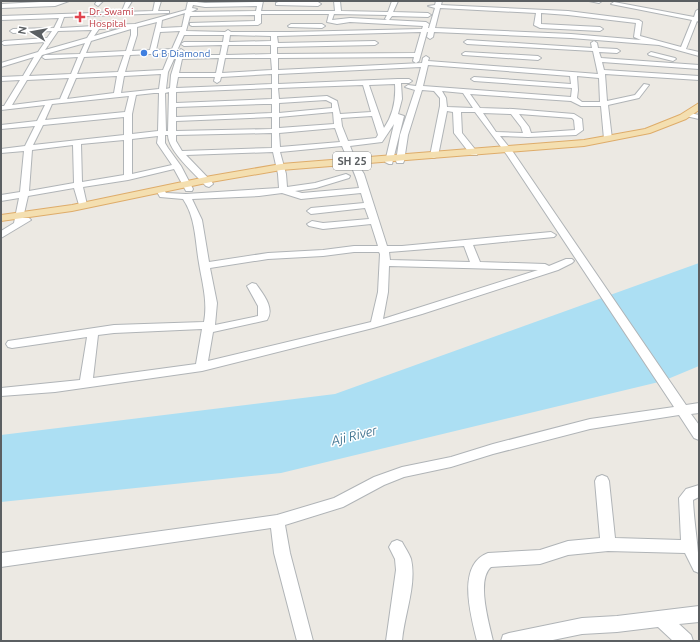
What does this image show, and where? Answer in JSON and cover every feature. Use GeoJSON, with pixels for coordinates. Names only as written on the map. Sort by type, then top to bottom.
{"type":"FeatureCollection","features":[{"type":"Feature","properties":{"kind":"main road"},"geometry":{"type":"LineString","coordinates":[[1,224],[83,205],[162,192],[187,190],[207,182],[281,169],[508,152],[577,144],[689,123],[697,114]]}},
{"type":"Feature","properties":{"kind":"main road"},"geometry":{"type":"LineString","coordinates":[[400,160],[474,153],[595,148],[619,144],[668,127]]}},
{"type":"Feature","properties":{"kind":"main road"},"geometry":{"type":"LineString","coordinates":[[1,218],[21,219],[162,192]]}},
{"type":"Feature","properties":{"kind":"street"},"geometry":{"type":"LineString","coordinates":[[45,1],[55,4]]}},
{"type":"Feature","properties":{"kind":"street"},"geometry":{"type":"LineString","coordinates":[[124,10],[129,1]]}},
{"type":"Feature","properties":{"kind":"street"},"geometry":{"type":"LineString","coordinates":[[155,13],[158,1]]}},
{"type":"Feature","properties":{"kind":"street"},"geometry":{"type":"LineString","coordinates":[[1,65],[38,56],[89,39],[192,10],[211,1]]}},
{"type":"Feature","properties":{"kind":"street"},"geometry":{"type":"LineString","coordinates":[[336,1],[335,12],[329,19],[331,22],[350,20],[387,22],[427,28],[570,36],[659,43]]}},
{"type":"Feature","properties":{"kind":"street"},"geometry":{"type":"LineString","coordinates":[[592,1],[599,2]]}},
{"type":"Feature","properties":{"kind":"street"},"geometry":{"type":"LineString","coordinates":[[1,18],[155,13],[260,2],[257,33]]}},
{"type":"Feature","properties":{"kind":"street"},"geometry":{"type":"LineString","coordinates":[[278,4],[318,2],[318,12]]}},
{"type":"Feature","properties":{"kind":"street"},"geometry":{"type":"LineString","coordinates":[[1,6],[66,4]]}},
{"type":"Feature","properties":{"kind":"street"},"geometry":{"type":"LineString","coordinates":[[435,4],[471,8],[568,13],[639,22]]}},
{"type":"Feature","properties":{"kind":"street"},"geometry":{"type":"LineString","coordinates":[[400,160],[406,127],[425,64],[428,15],[435,4]]}},
{"type":"Feature","properties":{"kind":"street"},"geometry":{"type":"LineString","coordinates":[[389,160],[411,76],[435,4]]}},
{"type":"Feature","properties":{"kind":"street"},"geometry":{"type":"LineString","coordinates":[[614,4],[649,11],[698,16],[683,49]]}},
{"type":"Feature","properties":{"kind":"street"},"geometry":{"type":"LineString","coordinates":[[385,6],[422,9]]}},
{"type":"Feature","properties":{"kind":"street"},"geometry":{"type":"LineString","coordinates":[[192,10],[258,13],[335,12],[393,7],[428,15]]}},
{"type":"Feature","properties":{"kind":"street"},"geometry":{"type":"LineString","coordinates":[[387,22],[393,7]]}},
{"type":"Feature","properties":{"kind":"street"},"geometry":{"type":"LineString","coordinates":[[72,8],[102,14]]}},
{"type":"Feature","properties":{"kind":"street"},"geometry":{"type":"LineString","coordinates":[[192,10],[258,23]]}},
{"type":"Feature","properties":{"kind":"street"},"geometry":{"type":"LineString","coordinates":[[192,10],[175,55],[173,90],[173,144],[207,182]]}},
{"type":"Feature","properties":{"kind":"street"},"geometry":{"type":"LineString","coordinates":[[539,11],[538,26],[600,29]]}},
{"type":"Feature","properties":{"kind":"street"},"geometry":{"type":"LineString","coordinates":[[649,11],[639,22],[636,36],[699,54]]}},
{"type":"Feature","properties":{"kind":"street"},"geometry":{"type":"LineString","coordinates":[[290,12],[290,34]]}},
{"type":"Feature","properties":{"kind":"street"},"geometry":{"type":"LineString","coordinates":[[117,95],[121,74],[141,13]]}},
{"type":"Feature","properties":{"kind":"street"},"geometry":{"type":"LineString","coordinates":[[568,13],[573,49]]}},
{"type":"Feature","properties":{"kind":"street"},"geometry":{"type":"LineString","coordinates":[[62,102],[89,39],[97,27],[102,14]]}},
{"type":"Feature","properties":{"kind":"street"},"geometry":{"type":"LineString","coordinates":[[4,108],[26,78],[38,56],[50,40],[62,16]]}},
{"type":"Feature","properties":{"kind":"street"},"geometry":{"type":"LineString","coordinates":[[2,45],[23,18]]}},
{"type":"Feature","properties":{"kind":"street"},"geometry":{"type":"LineString","coordinates":[[153,52],[163,18]]}},
{"type":"Feature","properties":{"kind":"street"},"geometry":{"type":"LineString","coordinates":[[13,31],[137,25]]}},
{"type":"Feature","properties":{"kind":"street"},"geometry":{"type":"LineString","coordinates":[[291,26],[331,26]]}},
{"type":"Feature","properties":{"kind":"street"},"geometry":{"type":"LineString","coordinates":[[159,30],[290,34],[373,32],[427,28]]}},
{"type":"Feature","properties":{"kind":"street"},"geometry":{"type":"LineString","coordinates":[[184,31],[184,44],[175,55],[165,72],[162,90],[162,146],[177,166],[187,190],[201,234],[211,316],[202,367]]}},
{"type":"Feature","properties":{"kind":"street"},"geometry":{"type":"LineString","coordinates":[[462,66],[470,31]]}},
{"type":"Feature","properties":{"kind":"street"},"geometry":{"type":"LineString","coordinates":[[209,143],[218,75],[228,32]]}},
{"type":"Feature","properties":{"kind":"street"},"geometry":{"type":"LineString","coordinates":[[373,32],[375,43],[382,56]]}},
{"type":"Feature","properties":{"kind":"street"},"geometry":{"type":"LineString","coordinates":[[323,33],[327,70],[331,83],[332,100],[335,102],[338,126],[353,163],[360,174],[383,248],[385,263],[383,292],[376,324]]}},
{"type":"Feature","properties":{"kind":"street"},"geometry":{"type":"LineString","coordinates":[[274,34],[276,150],[281,169],[283,190]]}},
{"type":"Feature","properties":{"kind":"street"},"geometry":{"type":"LineString","coordinates":[[536,35],[538,71]]}},
{"type":"Feature","properties":{"kind":"street"},"geometry":{"type":"LineString","coordinates":[[593,38],[601,74],[608,139]]}},
{"type":"Feature","properties":{"kind":"street"},"geometry":{"type":"LineString","coordinates":[[2,45],[50,40]]}},
{"type":"Feature","properties":{"kind":"street"},"geometry":{"type":"LineString","coordinates":[[467,42],[573,49],[617,50]]}},
{"type":"Feature","properties":{"kind":"street"},"geometry":{"type":"LineString","coordinates":[[184,44],[375,43]]}},
{"type":"Feature","properties":{"kind":"street"},"geometry":{"type":"LineString","coordinates":[[38,56],[82,56],[153,52],[175,55],[222,57],[418,55]]}},
{"type":"Feature","properties":{"kind":"street"},"geometry":{"type":"LineString","coordinates":[[465,54],[538,58]]}},
{"type":"Feature","properties":{"kind":"street"},"geometry":{"type":"LineString","coordinates":[[651,54],[698,66]]}},
{"type":"Feature","properties":{"kind":"street"},"geometry":{"type":"LineString","coordinates":[[598,60],[698,66]]}},
{"type":"Feature","properties":{"kind":"street"},"geometry":{"type":"LineString","coordinates":[[4,108],[162,90],[274,87],[331,83],[398,81],[411,76],[425,64],[573,74],[699,78]]}},
{"type":"Feature","properties":{"kind":"street"},"geometry":{"type":"LineString","coordinates":[[475,67],[474,79],[469,92],[478,110],[699,435]]}},
{"type":"Feature","properties":{"kind":"street"},"geometry":{"type":"LineString","coordinates":[[174,76],[327,70],[411,76]]}},
{"type":"Feature","properties":{"kind":"street"},"geometry":{"type":"LineString","coordinates":[[1,79],[165,72]]}},
{"type":"Feature","properties":{"kind":"street"},"geometry":{"type":"LineString","coordinates":[[573,74],[573,99]]}},
{"type":"Feature","properties":{"kind":"street"},"geometry":{"type":"LineString","coordinates":[[411,76],[419,88],[573,99],[581,104],[604,104],[637,96],[646,85]]}},
{"type":"Feature","properties":{"kind":"street"},"geometry":{"type":"LineString","coordinates":[[474,79],[574,86]]}},
{"type":"Feature","properties":{"kind":"street"},"geometry":{"type":"LineString","coordinates":[[1,151],[162,133],[173,134],[209,143],[276,150],[376,141],[379,140],[390,127],[399,99],[398,81]]}},
{"type":"Feature","properties":{"kind":"street"},"geometry":{"type":"LineString","coordinates":[[365,82],[382,135]]}},
{"type":"Feature","properties":{"kind":"street"},"geometry":{"type":"LineString","coordinates":[[434,156],[443,109],[443,98],[437,90]]}},
{"type":"Feature","properties":{"kind":"street"},"geometry":{"type":"LineString","coordinates":[[128,177],[128,114],[133,93]]}},
{"type":"Feature","properties":{"kind":"street"},"geometry":{"type":"LineString","coordinates":[[546,98],[546,114]]}},
{"type":"Feature","properties":{"kind":"street"},"geometry":{"type":"LineString","coordinates":[[173,105],[274,102],[310,99],[332,100]]}},
{"type":"Feature","properties":{"kind":"street"},"geometry":{"type":"LineString","coordinates":[[310,99],[312,112]]}},
{"type":"Feature","properties":{"kind":"street"},"geometry":{"type":"LineString","coordinates":[[1,235],[21,219],[28,148],[49,104]]}},
{"type":"Feature","properties":{"kind":"street"},"geometry":{"type":"LineString","coordinates":[[443,109],[546,114],[577,117],[578,119],[579,132],[570,134],[494,134]]}},
{"type":"Feature","properties":{"kind":"street"},"geometry":{"type":"LineString","coordinates":[[457,110],[458,133],[474,153]]}},
{"type":"Feature","properties":{"kind":"street"},"geometry":{"type":"LineString","coordinates":[[173,118],[212,118],[312,112],[376,114]]}},
{"type":"Feature","properties":{"kind":"street"},"geometry":{"type":"LineString","coordinates":[[513,112],[525,127],[528,135]]}},
{"type":"Feature","properties":{"kind":"street"},"geometry":{"type":"LineString","coordinates":[[1,127],[128,114]]}},
{"type":"Feature","properties":{"kind":"street"},"geometry":{"type":"LineString","coordinates":[[180,153],[209,143],[276,131],[338,126]]}},
{"type":"Feature","properties":{"kind":"street"},"geometry":{"type":"LineString","coordinates":[[77,142],[78,186],[83,205]]}},
{"type":"Feature","properties":{"kind":"street"},"geometry":{"type":"LineString","coordinates":[[1,198],[128,177],[177,166]]}},
{"type":"Feature","properties":{"kind":"street"},"geometry":{"type":"LineString","coordinates":[[187,190],[215,194],[253,194],[316,185],[346,176]]}},
{"type":"Feature","properties":{"kind":"street"},"geometry":{"type":"LineString","coordinates":[[283,190],[301,196],[364,190]]}},
{"type":"Feature","properties":{"kind":"street"},"geometry":{"type":"LineString","coordinates":[[311,211],[369,205]]}},
{"type":"Feature","properties":{"kind":"street"},"geometry":{"type":"LineString","coordinates":[[312,224],[323,226],[374,221]]}},
{"type":"Feature","properties":{"kind":"street"},"geometry":{"type":"LineString","coordinates":[[205,266],[268,256],[383,248],[402,249],[551,235]]}},
{"type":"Feature","properties":{"kind":"street"},"geometry":{"type":"LineString","coordinates":[[467,243],[477,266]]}},
{"type":"Feature","properties":{"kind":"street"},"geometry":{"type":"LineString","coordinates":[[1,392],[55,388],[202,367],[376,324],[418,312],[554,268],[569,261]]}},
{"type":"Feature","properties":{"kind":"street"},"geometry":{"type":"LineString","coordinates":[[385,263],[554,268]]}},
{"type":"Feature","properties":{"kind":"street"},"geometry":{"type":"LineString","coordinates":[[12,344],[94,332],[150,327],[208,328],[263,318],[265,309],[252,286]]}},
{"type":"Feature","properties":{"kind":"street"},"geometry":{"type":"LineString","coordinates":[[86,383],[94,332]]}},
{"type":"Feature","properties":{"kind":"street"},"geometry":{"type":"LineString","coordinates":[[1,560],[277,521],[338,503],[378,481],[402,472],[451,462],[493,449],[590,424],[699,408]]}},
{"type":"Feature","properties":{"kind":"street"},"geometry":{"type":"LineString","coordinates":[[602,481],[608,544]]}},
{"type":"Feature","properties":{"kind":"street"},"geometry":{"type":"LineString","coordinates":[[699,491],[691,493],[686,498],[687,538],[699,566]]}},
{"type":"Feature","properties":{"kind":"street"},"geometry":{"type":"LineString","coordinates":[[277,521],[282,553],[305,641]]}},
{"type":"Feature","properties":{"kind":"street"},"geometry":{"type":"LineString","coordinates":[[485,641],[476,586],[477,573],[482,565],[488,560],[540,557],[568,548],[608,544],[690,547]]}},
{"type":"Feature","properties":{"kind":"street"},"geometry":{"type":"LineString","coordinates":[[394,641],[398,607],[404,577],[403,560],[397,548]]}},
{"type":"Feature","properties":{"kind":"street"},"geometry":{"type":"LineString","coordinates":[[509,641],[582,626],[617,624],[699,614]]}},
{"type":"Feature","properties":{"kind":"street"},"geometry":{"type":"LineString","coordinates":[[660,618],[685,641]]}},
{"type":"Feature","properties":{"kind":"water","name":"Aji River"},"geometry":{"type":"Polygon","coordinates":[[[699,263],[699,366],[663,381],[281,473],[1,502],[1,435],[335,394],[699,263]]]}},
{"type":"Feature","properties":{"kind":"place","name":"Dr. Swami Hospital"},"geometry":{"type":"Point","coordinates":[80,17]}},
{"type":"Feature","properties":{"kind":"place","name":"G B Diamond"},"geometry":{"type":"Point","coordinates":[144,53]}}]}
